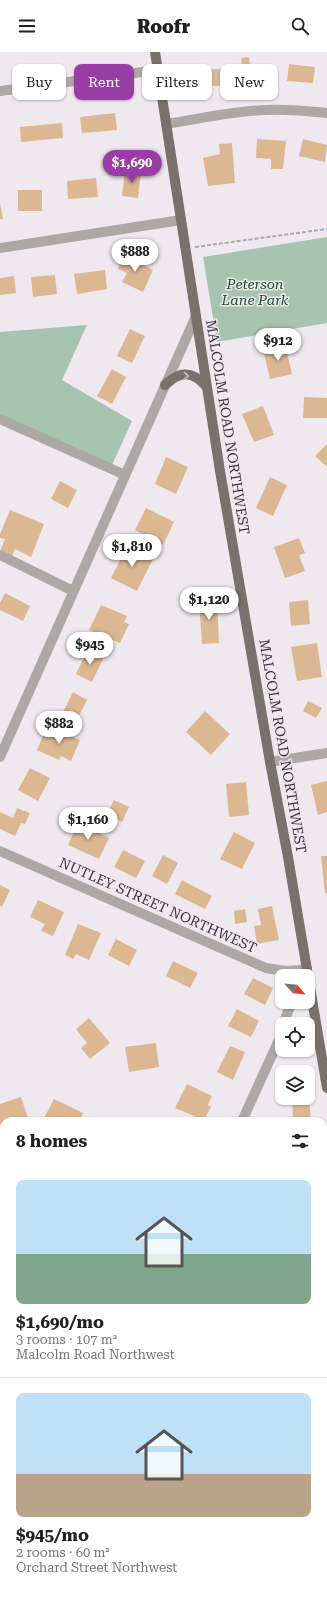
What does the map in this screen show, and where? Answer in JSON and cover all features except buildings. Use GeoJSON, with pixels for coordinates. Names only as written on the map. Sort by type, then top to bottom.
{"type":"FeatureCollection","features":[{"type":"Feature","properties":{"kind":"main road","name":"MALCOLM ROAD NORTHWEST"},"geometry":{"type":"LineString","coordinates":[[155,52],[156,64]]}},
{"type":"Feature","properties":{"kind":"main road","name":"MALCOLM ROAD NORTHWEST"},"geometry":{"type":"LineString","coordinates":[[162,100],[207,387],[270,762],[288,857],[305,969]]}},
{"type":"Feature","properties":{"kind":"main road"},"geometry":{"type":"LineString","coordinates":[[165,385],[176,376],[182,374],[195,377],[207,387]]}},
{"type":"Feature","properties":{"kind":"main road","name":"MALCOLM ROAD NORTHWEST"},"geometry":{"type":"LineString","coordinates":[[315,1037],[327,1088]]}},
{"type":"Feature","properties":{"kind":"street"},"geometry":{"type":"LineString","coordinates":[[0,92],[142,72]]}},
{"type":"Feature","properties":{"kind":"street"},"geometry":{"type":"LineString","coordinates":[[166,124],[247,111],[295,110],[327,113]]}},
{"type":"Feature","properties":{"kind":"street"},"geometry":{"type":"LineString","coordinates":[[0,248],[181,220]]}},
{"type":"Feature","properties":{"kind":"street"},"geometry":{"type":"LineString","coordinates":[[0,758],[124,475],[196,316]]}},
{"type":"Feature","properties":{"kind":"street"},"geometry":{"type":"LineString","coordinates":[[0,419],[124,475]]}},
{"type":"Feature","properties":{"kind":"street"},"geometry":{"type":"LineString","coordinates":[[0,555],[73,591]]}},
{"type":"Feature","properties":{"kind":"street"},"geometry":{"type":"LineString","coordinates":[[270,762],[327,752]]}},
{"type":"Feature","properties":{"kind":"street","name":"NUTLEY STREET NORTHWEST"},"geometry":{"type":"LineString","coordinates":[[0,851],[266,968],[275,970]]}},
{"type":"Feature","properties":{"kind":"street"},"geometry":{"type":"LineString","coordinates":[[244,1117],[275,1051]]}},
{"type":"Feature","properties":{"kind":"path"},"geometry":{"type":"LineString","coordinates":[[186,249],[327,230]]}},
{"type":"Feature","properties":{"kind":"green space","name":"Peterson Lane Park"},"geometry":{"type":"Polygon","coordinates":[[[327,237],[327,323],[217,342],[203,257],[327,237]]]}},
{"type":"Feature","properties":{"kind":"green space"},"geometry":{"type":"Polygon","coordinates":[[[87,325],[62,380],[132,421],[112,465],[0,417],[0,332],[87,325]]]}}]}
